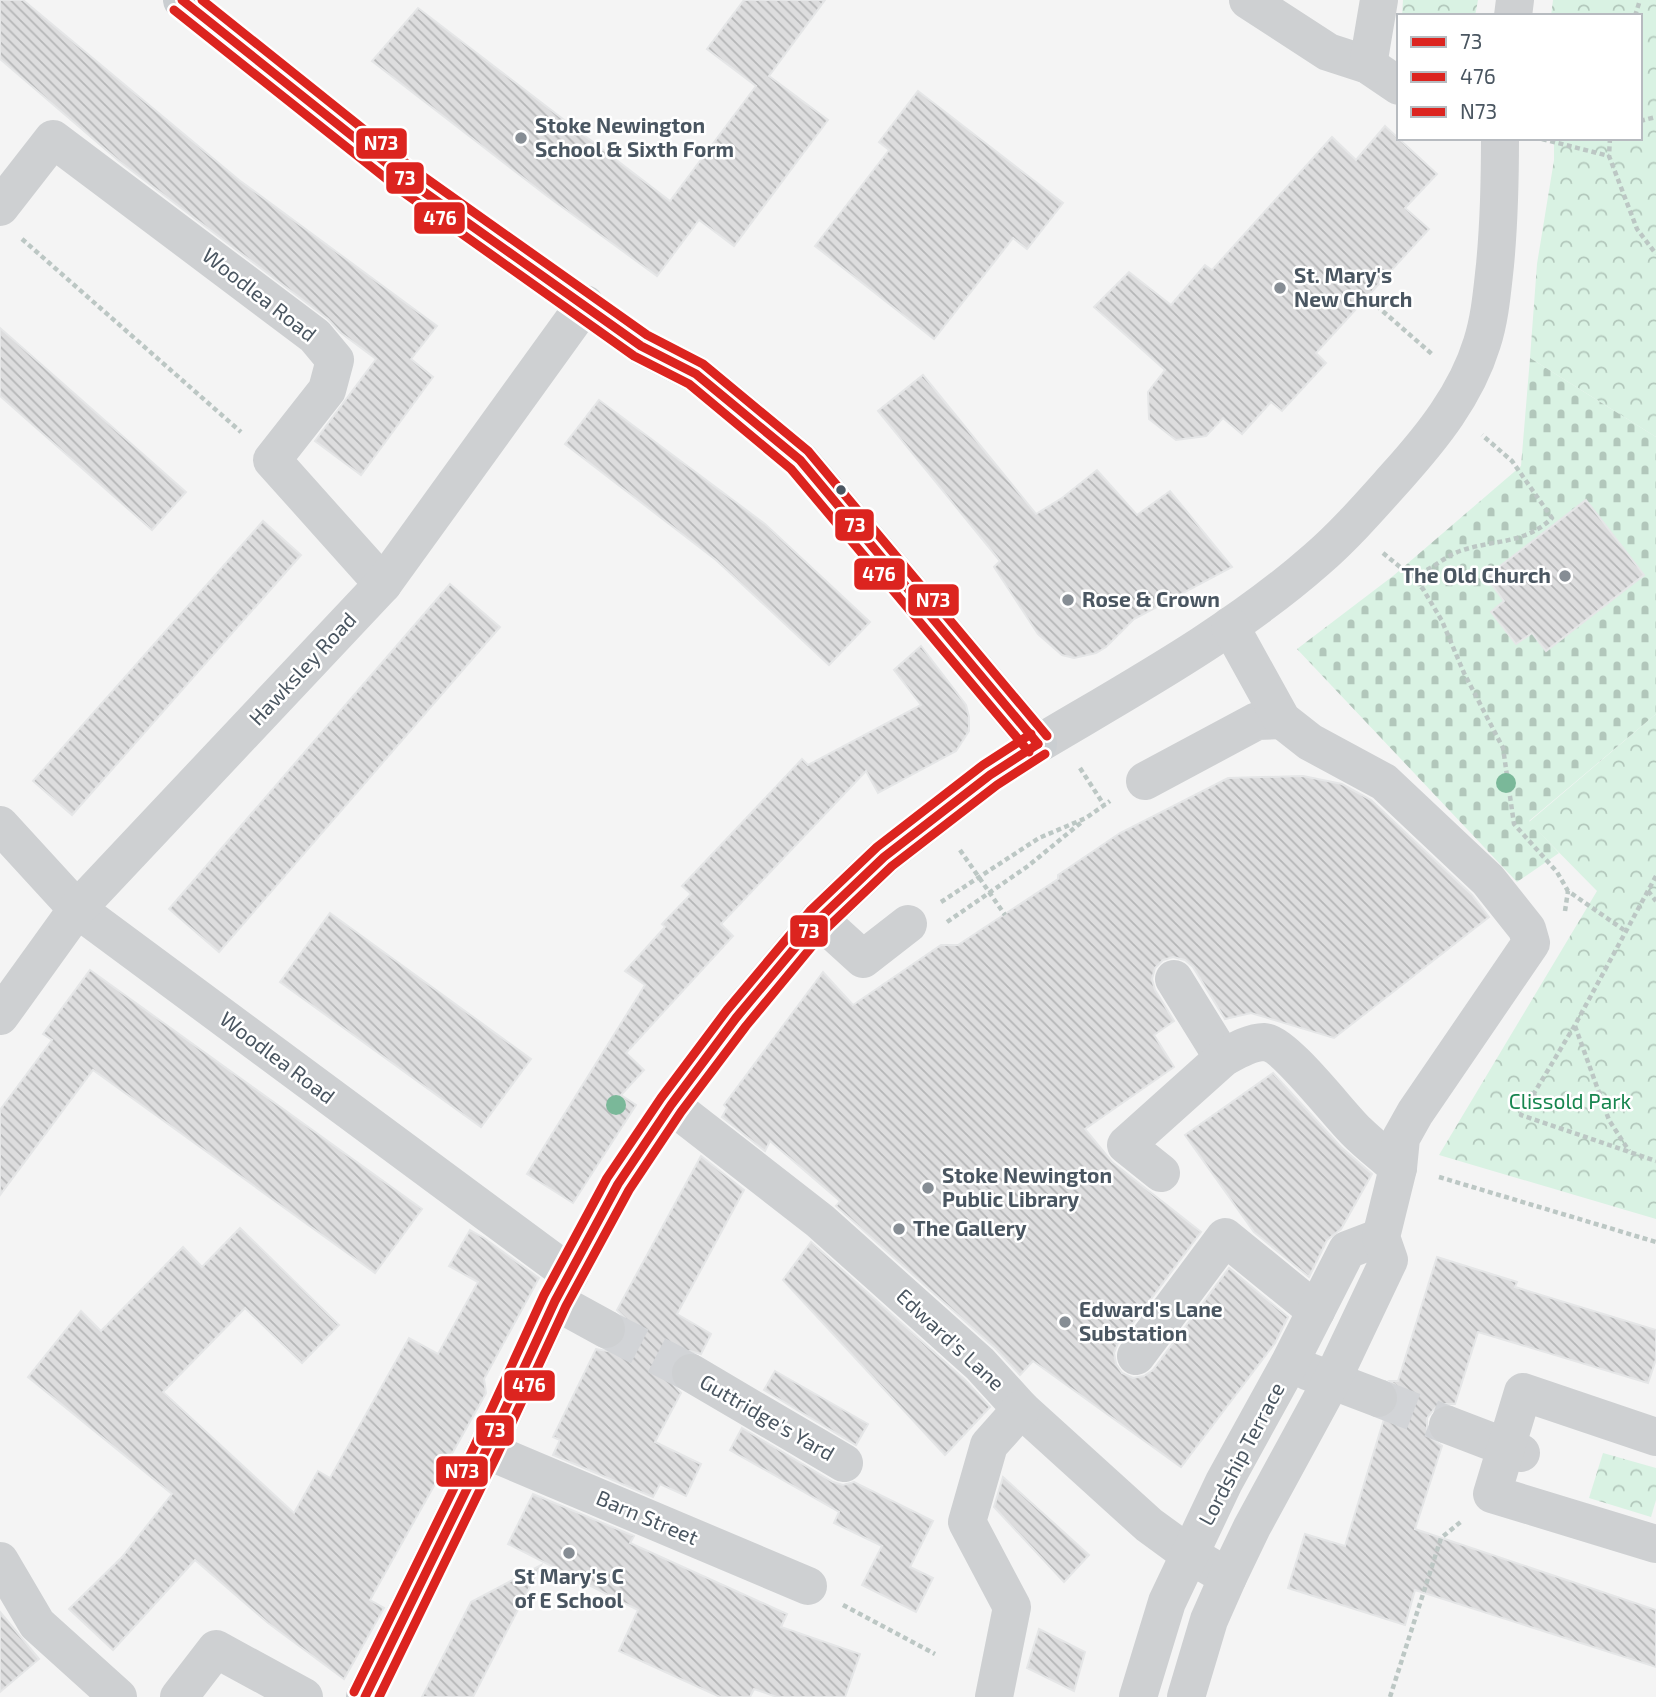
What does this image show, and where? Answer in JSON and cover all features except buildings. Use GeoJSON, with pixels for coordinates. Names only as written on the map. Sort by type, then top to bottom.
{"type":"FeatureCollection","features":[{"type":"Feature","properties":{"kind":"main road"},"geometry":{"type":"LineString","coordinates":[[182,0],[410,182],[641,346],[696,374],[800,460],[1038,744],[990,775],[884,857],[819,919],[736,1018],[671,1105],[618,1184],[562,1288],[365,1697]]}},
{"type":"Feature","properties":{"kind":"street"},"geometry":{"type":"LineString","coordinates":[[1248,0],[1328,52],[1368,65],[1397,85]]}},
{"type":"Feature","properties":{"kind":"street"},"geometry":{"type":"LineString","coordinates":[[1368,65],[1379,0]]}},
{"type":"Feature","properties":{"kind":"street","name":"Woodlea Road"},"geometry":{"type":"LineString","coordinates":[[0,206],[53,139],[314,336],[335,360],[327,390],[272,460]]}},
{"type":"Feature","properties":{"kind":"street"},"geometry":{"type":"LineString","coordinates":[[1038,744],[1230,626],[1315,561],[1350,527],[1425,444],[1458,398],[1483,343],[1491,307],[1501,202],[1500,140]]}},
{"type":"Feature","properties":{"kind":"street","name":"Hawksley Road"},"geometry":{"type":"LineString","coordinates":[[0,1016],[77,909],[383,584],[585,304]]}},
{"type":"Feature","properties":{"kind":"street"},"geometry":{"type":"LineString","coordinates":[[272,460],[383,584]]}},
{"type":"Feature","properties":{"kind":"street"},"geometry":{"type":"LineString","coordinates":[[1145,781],[1257,721],[1282,720],[1230,626]]}},
{"type":"Feature","properties":{"kind":"street","name":"Lordship Terrace"},"geometry":{"type":"LineString","coordinates":[[1186,1697],[1209,1620],[1228,1577],[1252,1527],[1332,1380],[1389,1260],[1381,1237],[1398,1168],[1401,1138],[1531,943],[1527,929],[1489,880],[1384,782],[1310,742],[1282,720]]}},
{"type":"Feature","properties":{"kind":"street","name":"Woodlea Road"},"geometry":{"type":"LineString","coordinates":[[0,825],[77,909],[562,1288]]}},
{"type":"Feature","properties":{"kind":"street"},"geometry":{"type":"LineString","coordinates":[[819,919],[863,959],[897,932]]}},
{"type":"Feature","properties":{"kind":"street"},"geometry":{"type":"LineString","coordinates":[[1174,979],[1223,1058]]}},
{"type":"Feature","properties":{"kind":"street"},"geometry":{"type":"LineString","coordinates":[[1161,1173],[1126,1145],[1223,1058],[1238,1049],[1264,1042],[1277,1048],[1310,1079],[1357,1132],[1398,1168]]}},
{"type":"Feature","properties":{"kind":"street","name":"Edward's Lane"},"geometry":{"type":"LineString","coordinates":[[671,1105],[820,1221],[980,1364],[1021,1409],[1149,1525],[1190,1555],[1228,1577]]}},
{"type":"Feature","properties":{"kind":"street"},"geometry":{"type":"LineString","coordinates":[[1136,1356],[1225,1237],[1316,1311]]}},
{"type":"Feature","properties":{"kind":"street","name":"Lordship Terrace"},"geometry":{"type":"LineString","coordinates":[[1138,1697],[1167,1602],[1224,1482],[1289,1364],[1347,1250],[1381,1237]]}},
{"type":"Feature","properties":{"kind":"street"},"geometry":{"type":"LineString","coordinates":[[562,1288],[606,1329]]}},
{"type":"Feature","properties":{"kind":"street"},"geometry":{"type":"LineString","coordinates":[[1289,1364],[1378,1398]]}},
{"type":"Feature","properties":{"kind":"street","name":"Guttridge's Yard"},"geometry":{"type":"LineString","coordinates":[[691,1373],[844,1463]]}},
{"type":"Feature","properties":{"kind":"street"},"geometry":{"type":"LineString","coordinates":[[1656,1437],[1523,1392],[1514,1450],[1492,1494],[1656,1544]]}},
{"type":"Feature","properties":{"kind":"street"},"geometry":{"type":"LineString","coordinates":[[994,1697],[1012,1607],[967,1522],[989,1445],[1021,1409]]}},
{"type":"Feature","properties":{"kind":"street"},"geometry":{"type":"LineString","coordinates":[[1448,1425],[1514,1450]]}},
{"type":"Feature","properties":{"kind":"street","name":"Barn Street"},"geometry":{"type":"LineString","coordinates":[[486,1450],[808,1586]]}},
{"type":"Feature","properties":{"kind":"street"},"geometry":{"type":"LineString","coordinates":[[0,1561],[37,1624],[118,1697]]}},
{"type":"Feature","properties":{"kind":"street"},"geometry":{"type":"LineString","coordinates":[[178,1697],[216,1649],[304,1697]]}},
{"type":"Feature","properties":{"kind":"path"},"geometry":{"type":"LineString","coordinates":[[1548,140],[1609,156]]}},
{"type":"Feature","properties":{"kind":"path"},"geometry":{"type":"LineString","coordinates":[[1610,140],[1609,156],[1637,229],[1656,254]]}},
{"type":"Feature","properties":{"kind":"path"},"geometry":{"type":"LineString","coordinates":[[21,239],[272,460]]}},
{"type":"Feature","properties":{"kind":"path"},"geometry":{"type":"LineString","coordinates":[[1370,300],[1438,359]]}},
{"type":"Feature","properties":{"kind":"path"},"geometry":{"type":"LineString","coordinates":[[1474,428],[1512,461],[1557,523]]}},
{"type":"Feature","properties":{"kind":"path"},"geometry":{"type":"LineString","coordinates":[[1410,576],[1420,574],[1460,551],[1533,533],[1552,517]]}},
{"type":"Feature","properties":{"kind":"path"},"geometry":{"type":"LineString","coordinates":[[1382,552],[1410,576],[1430,600],[1442,621],[1464,673],[1503,748],[1514,824],[1557,872],[1568,891],[1625,930]]}},
{"type":"Feature","properties":{"kind":"path"},"geometry":{"type":"LineString","coordinates":[[1080,768],[1104,805]]}},
{"type":"Feature","properties":{"kind":"path"},"geometry":{"type":"LineString","coordinates":[[897,932],[916,939],[947,922],[1062,840],[1104,805],[1145,781]]}},
{"type":"Feature","properties":{"kind":"path"},"geometry":{"type":"LineString","coordinates":[[897,932],[1039,838],[1086,818]]}},
{"type":"Feature","properties":{"kind":"path"},"geometry":{"type":"LineString","coordinates":[[960,849],[1005,915]]}},
{"type":"Feature","properties":{"kind":"path"},"geometry":{"type":"LineString","coordinates":[[1656,876],[1575,1025],[1521,1115],[1656,1161]]}},
{"type":"Feature","properties":{"kind":"path"},"geometry":{"type":"LineString","coordinates":[[1647,891],[1656,901]]}},
{"type":"Feature","properties":{"kind":"path"},"geometry":{"type":"LineString","coordinates":[[1575,1025],[1609,1120],[1629,1152]]}},
{"type":"Feature","properties":{"kind":"path"},"geometry":{"type":"LineString","coordinates":[[1398,1168],[1436,1176],[1656,1242]]}},
{"type":"Feature","properties":{"kind":"path"},"geometry":{"type":"LineString","coordinates":[[1390,1697],[1441,1538],[1492,1494]]}},
{"type":"Feature","properties":{"kind":"path"},"geometry":{"type":"LineString","coordinates":[[808,1586],[935,1654]]}},
{"type":"Feature","properties":{"kind":"green space"},"geometry":{"type":"Polygon","coordinates":[[[1403,0],[1478,0],[1475,14],[1402,14],[1403,0]]]}},
{"type":"Feature","properties":{"kind":"green space"},"geometry":{"type":"Polygon","coordinates":[[[1553,0],[1656,0],[1656,437],[1530,358],[1537,264],[1554,160],[1554,140],[1642,140],[1642,14],[1551,14],[1553,0]]]}},
{"type":"Feature","properties":{"kind":"green space"},"geometry":{"type":"Polygon","coordinates":[[[1530,358],[1656,437],[1656,714],[1529,821],[1559,853],[1517,882],[1297,649],[1393,576],[1521,466],[1530,358]]]}},
{"type":"Feature","properties":{"kind":"green space","name":"Clissold Park"},"geometry":{"type":"Polygon","coordinates":[[[1656,714],[1656,1219],[1439,1155],[1597,891],[1529,822],[1656,714]]]}},
{"type":"Feature","properties":{"kind":"green space"},"geometry":{"type":"Polygon","coordinates":[[[1603,1453],[1656,1468],[1656,1500],[1651,1517],[1589,1498],[1603,1453]]]}},
{"type":"Feature","properties":{"kind":"tunnel"},"geometry":{"type":"LineString","coordinates":[[606,1329],[691,1373]]}},
{"type":"Feature","properties":{"kind":"tunnel"},"geometry":{"type":"LineString","coordinates":[[1378,1398],[1448,1425]]}},
{"type":"Feature","properties":{"kind":"transit line","name":"73"},"geometry":{"type":"LineString","coordinates":[[182,0],[410,182],[641,346],[696,374],[800,460],[1038,744]]}},
{"type":"Feature","properties":{"kind":"transit line","name":"N73"},"geometry":{"type":"LineString","coordinates":[[202,0],[417,172],[647,335],[703,364],[808,451],[1047,736]]}},
{"type":"Feature","properties":{"kind":"transit line","name":"476"},"geometry":{"type":"LineString","coordinates":[[174,10],[403,192],[634,356],[689,384],[791,469],[1029,752]]}},
{"type":"Feature","properties":{"kind":"transit line","name":"N73"},"geometry":{"type":"LineString","coordinates":[[354,1692],[475,1445],[544,1295],[607,1178],[661,1098],[727,1010],[811,910],[877,847],[983,765],[1031,734]]}},
{"type":"Feature","properties":{"kind":"transit line","name":"73"},"geometry":{"type":"LineString","coordinates":[[365,1697],[486,1450],[555,1301],[618,1184],[671,1105],[736,1018],[819,919],[884,857],[990,775],[1038,744]]}},
{"type":"Feature","properties":{"kind":"transit line","name":"476"},"geometry":{"type":"LineString","coordinates":[[379,1697],[566,1306],[629,1190],[681,1112],[746,1026],[828,927],[892,866],[997,785],[1045,754]]}},
{"type":"Feature","properties":{"kind":"place","name":"Stoke Newington School & Sixth Form"},"geometry":{"type":"Point","coordinates":[521,138]}},
{"type":"Feature","properties":{"kind":"place","name":"St. Mary's New Church"},"geometry":{"type":"Point","coordinates":[1280,288]}},
{"type":"Feature","properties":{"kind":"place","name":"The Old Church"},"geometry":{"type":"Point","coordinates":[1565,576]}},
{"type":"Feature","properties":{"kind":"place","name":"Rose & Crown"},"geometry":{"type":"Point","coordinates":[1068,600]}},
{"type":"Feature","properties":{"kind":"place","name":"Stoke Newington Public Library"},"geometry":{"type":"Point","coordinates":[928,1188]}},
{"type":"Feature","properties":{"kind":"place","name":"The Gallery"},"geometry":{"type":"Point","coordinates":[899,1229]}},
{"type":"Feature","properties":{"kind":"place","name":"Edward's Lane Substation"},"geometry":{"type":"Point","coordinates":[1065,1322]}},
{"type":"Feature","properties":{"kind":"place","name":"St Mary's C of E School"},"geometry":{"type":"Point","coordinates":[569,1553]}}]}
